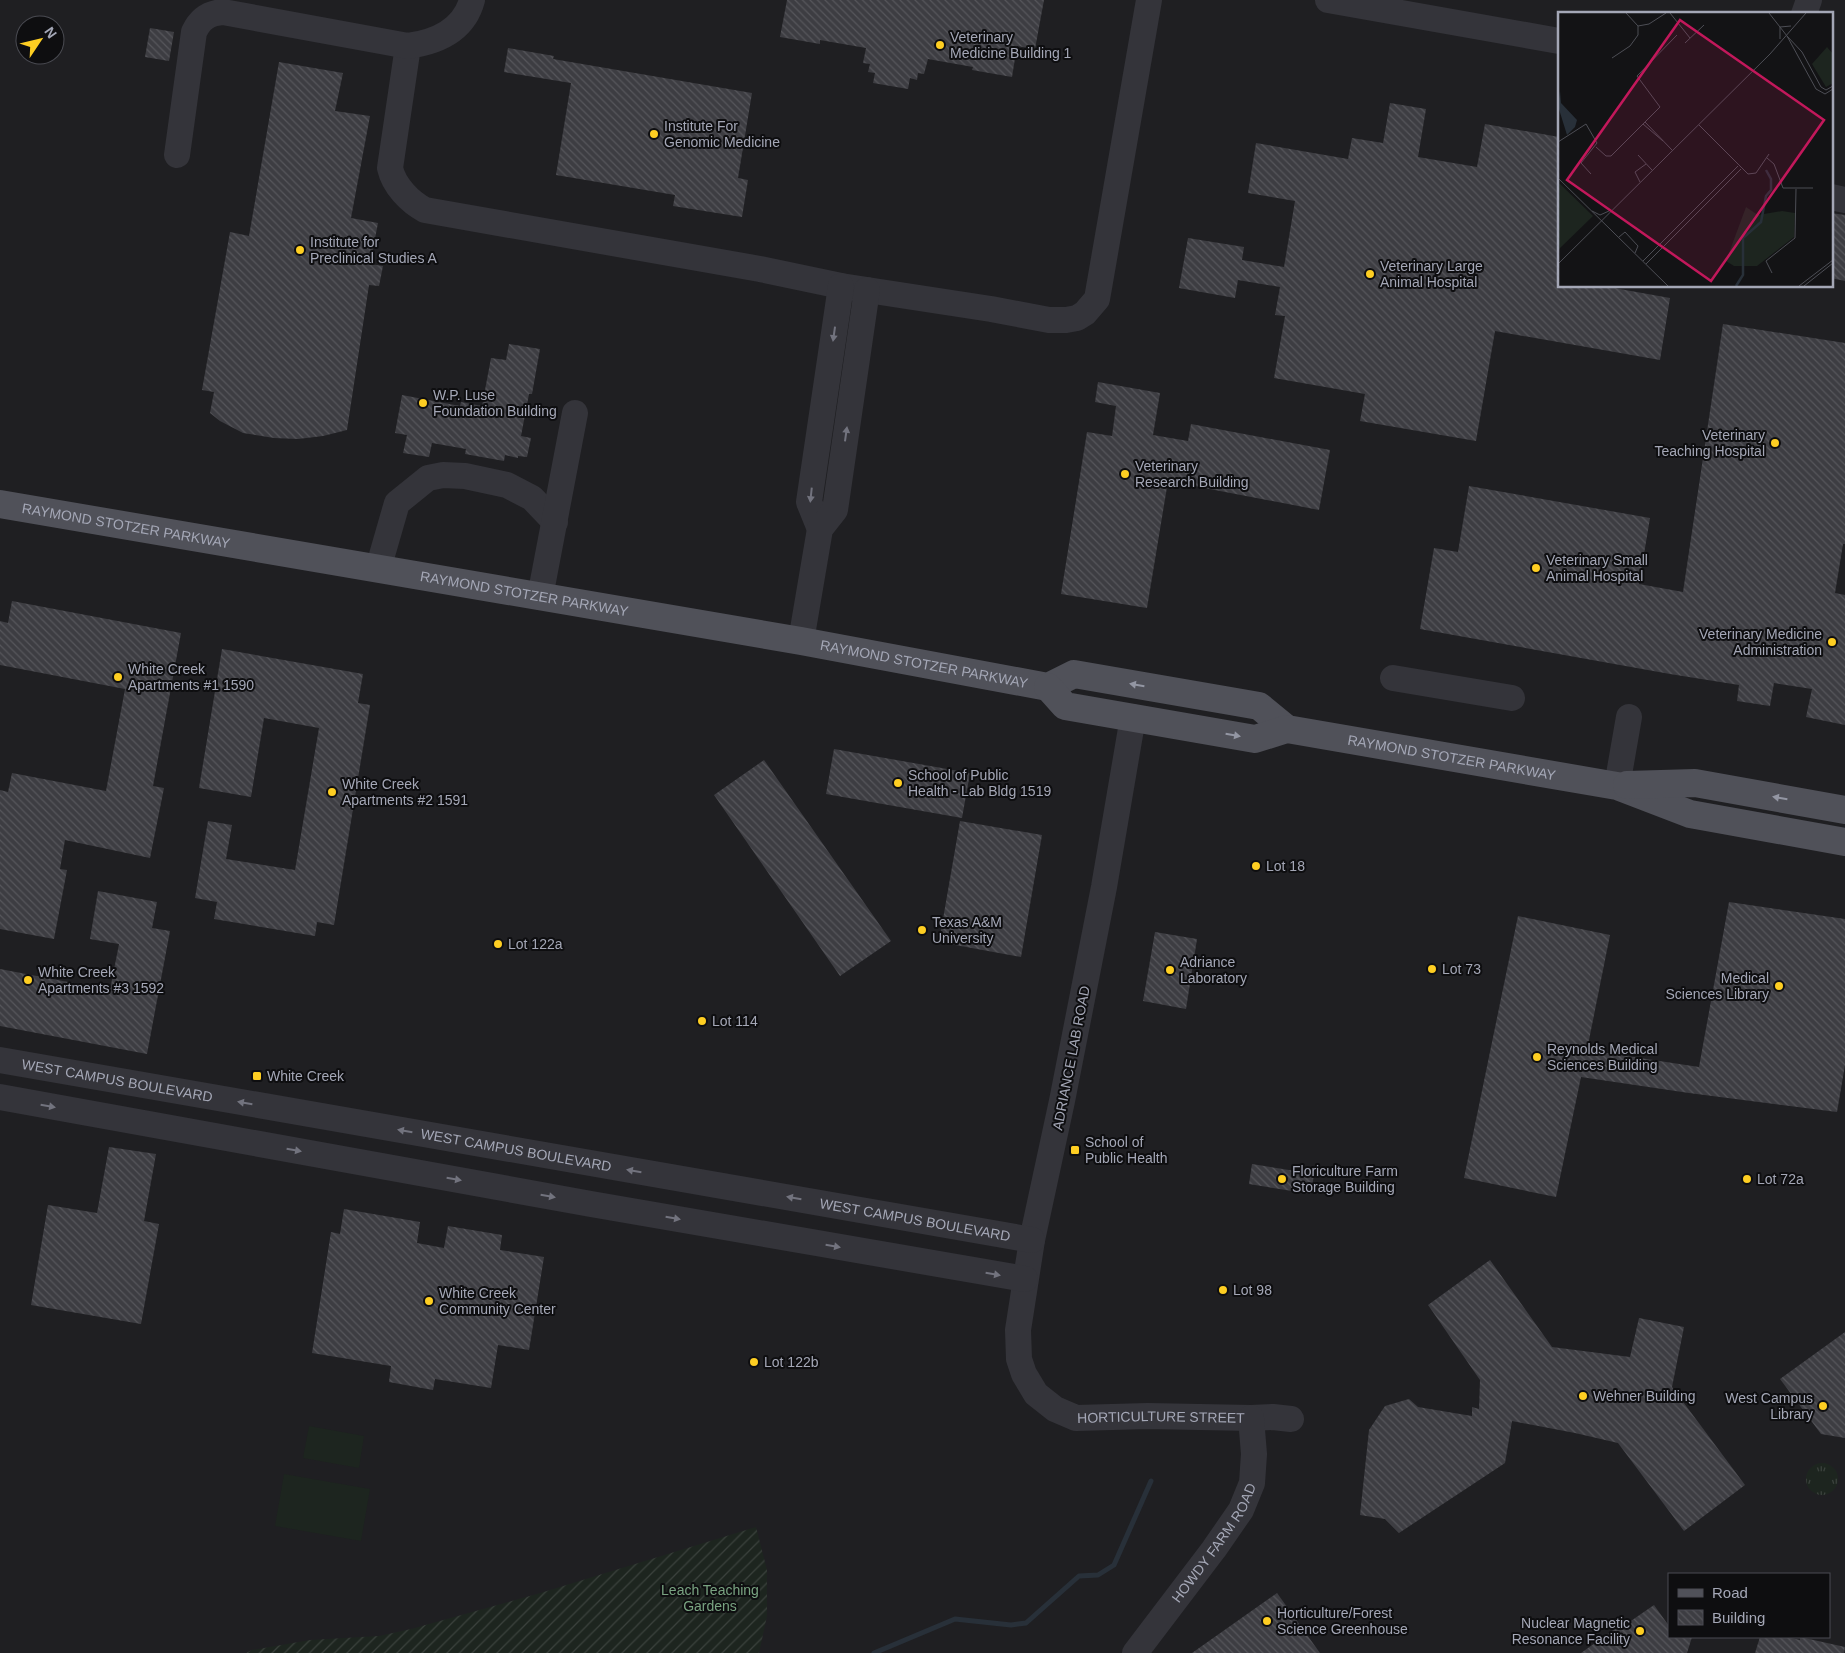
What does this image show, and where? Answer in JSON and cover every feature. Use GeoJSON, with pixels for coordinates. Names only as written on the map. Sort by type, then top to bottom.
{"type":"FeatureCollection","features":[{"type":"Feature","properties":{"kind":"main road","name":"RAYMOND STOTZER PARKWAY"},"geometry":{"type":"LineString","coordinates":[[1,503],[800,641],[1048,687],[1074,674],[1259,706],[1287,729]]}},
{"type":"Feature","properties":{"kind":"main road","name":"RAYMOND STOTZER PARKWAY"},"geometry":{"type":"LineString","coordinates":[[1048,687],[1065,706],[1255,739],[1287,729],[1617,786],[1690,814],[1845,842]]}},
{"type":"Feature","properties":{"kind":"main road"},"geometry":{"type":"LineString","coordinates":[[1133,717],[1140,710],[1152,705],[1206,714],[1236,702]]}},
{"type":"Feature","properties":{"kind":"main road","name":"RAYMOND STOTZER PARKWAY"},"geometry":{"type":"LineString","coordinates":[[1617,786],[1695,783],[1845,810]]}},
{"type":"Feature","properties":{"kind":"main road"},"geometry":{"type":"LineString","coordinates":[[1811,836],[1816,805]]}},
{"type":"Feature","properties":{"kind":"street"},"geometry":{"type":"LineString","coordinates":[[178,156],[194,32],[199,22],[206,16],[215,12],[223,12],[408,46],[426,44],[449,33],[460,23],[470,9],[472,0]]}},
{"type":"Feature","properties":{"kind":"street"},"geometry":{"type":"LineString","coordinates":[[408,46],[390,168],[392,175],[406,194],[425,210],[760,269],[841,286],[1049,320],[1066,320],[1077,318],[1092,306],[1097,299],[1149,0]]}},
{"type":"Feature","properties":{"kind":"street"},"geometry":{"type":"LineString","coordinates":[[1328,0],[1558,41]]}},
{"type":"Feature","properties":{"kind":"street"},"geometry":{"type":"LineString","coordinates":[[1805,12],[1809,0]]}},
{"type":"Feature","properties":{"kind":"street"},"geometry":{"type":"LineString","coordinates":[[1832,198],[1845,200]]}},
{"type":"Feature","properties":{"kind":"street"},"geometry":{"type":"LineString","coordinates":[[820,529],[810,502],[841,286]]}},
{"type":"Feature","properties":{"kind":"street"},"geometry":{"type":"LineString","coordinates":[[800,641],[820,529],[834,510],[867,290]]}},
{"type":"Feature","properties":{"kind":"street"},"geometry":{"type":"LineString","coordinates":[[540,597],[575,413]]}},
{"type":"Feature","properties":{"kind":"street"},"geometry":{"type":"LineString","coordinates":[[378,569],[397,503],[428,478],[443,475],[465,476],[507,485],[532,498],[555,522]]}},
{"type":"Feature","properties":{"kind":"street"},"geometry":{"type":"LineString","coordinates":[[1393,678],[1512,698]]}},
{"type":"Feature","properties":{"kind":"street","name":"ADRIANCE LAB ROAD"},"geometry":{"type":"LineString","coordinates":[[1036,1394],[1024,1374],[1017,1344],[1025,1279],[1104,887],[1133,717]]}},
{"type":"Feature","properties":{"kind":"street"},"geometry":{"type":"LineString","coordinates":[[1617,786],[1629,717]]}},
{"type":"Feature","properties":{"kind":"street","name":"WEST CAMPUS BOULEVARD"},"geometry":{"type":"LineString","coordinates":[[0,1060],[1032,1240]]}},
{"type":"Feature","properties":{"kind":"street"},"geometry":{"type":"LineString","coordinates":[[0,1097],[591,1204],[1025,1279]]}},
{"type":"Feature","properties":{"kind":"street","name":"HORTICULTURE STREET"},"geometry":{"type":"LineString","coordinates":[[1036,1394],[1055,1409],[1076,1418],[1148,1416],[1273,1417],[1291,1419]]}},
{"type":"Feature","properties":{"kind":"street","name":"HOWDY FARM ROAD"},"geometry":{"type":"LineString","coordinates":[[1135,1653],[1214,1549],[1241,1510],[1252,1483],[1254,1454],[1251,1418]]}},
{"type":"Feature","properties":{"kind":"shaded area","name":"Texas A&M University"},"geometry":{"type":"Polygon","coordinates":[[[0,0],[1845,0],[1845,1653],[0,1653],[0,0]]]}},
{"type":"Feature","properties":{"kind":"green space"},"geometry":{"type":"Polygon","coordinates":[[[309,1426],[364,1436],[359,1468],[303,1458],[309,1426]]]}},
{"type":"Feature","properties":{"kind":"green space"},"geometry":{"type":"Polygon","coordinates":[[[1822,1463],[1833,1468],[1838,1479],[1833,1490],[1822,1495],[1811,1490],[1806,1479],[1811,1468],[1822,1463]]]}},
{"type":"Feature","properties":{"kind":"green space"},"geometry":{"type":"Polygon","coordinates":[[[284,1474],[370,1489],[361,1541],[275,1526],[284,1474]]]}},
{"type":"Feature","properties":{"kind":"green space","name":"Leach Teaching Gardens"},"geometry":{"type":"Polygon","coordinates":[[[756,1527],[767,1570],[767,1616],[759,1653],[246,1653],[252,1650],[310,1640],[379,1636],[411,1629],[537,1594],[756,1527]]]}},
{"type":"Feature","properties":{"kind":"building","name":"Veterinary Medicine Building 1"},"geometry":{"type":"Polygon","coordinates":[[[787,0],[1044,0],[1035,49],[1017,46],[1012,77],[972,70],[973,67],[928,59],[924,74],[918,73],[917,80],[910,78],[908,89],[873,83],[875,73],[868,72],[870,64],[863,63],[866,48],[820,40],[820,44],[780,37],[787,0]]]}},
{"type":"Feature","properties":{"kind":"building"},"geometry":{"type":"Polygon","coordinates":[[[150,28],[174,32],[169,61],[145,57],[150,28]]]}},
{"type":"Feature","properties":{"kind":"building","name":"Institute For Genomic Medicine"},"geometry":{"type":"Polygon","coordinates":[[[508,48],[554,56],[553,59],[752,93],[738,178],[748,180],[742,217],[673,206],[675,195],[556,175],[571,83],[504,72],[508,48]]]}},
{"type":"Feature","properties":{"kind":"building","name":"Institute for Preclinical Studies A"},"geometry":{"type":"Polygon","coordinates":[[[279,62],[343,73],[335,111],[370,116],[351,218],[378,223],[370,264],[383,266],[379,286],[369,285],[347,430],[323,436],[298,439],[274,438],[243,433],[220,421],[210,413],[214,392],[202,390],[230,232],[249,236],[279,62]]]}},
{"type":"Feature","properties":{"kind":"building","name":"Veterinary Large Animal Hospital"},"geometry":{"type":"Polygon","coordinates":[[[1390,103],[1426,109],[1418,157],[1477,167],[1485,124],[1558,137],[1558,288],[1614,288],[1670,298],[1660,360],[1495,331],[1476,441],[1360,421],[1365,394],[1274,378],[1285,316],[1275,315],[1280,287],[1238,280],[1235,298],[1179,288],[1188,238],[1244,247],[1242,260],[1284,267],[1295,201],[1248,193],[1256,143],[1348,159],[1352,138],[1383,143],[1390,103]]]}},
{"type":"Feature","properties":{"kind":"building"},"geometry":{"type":"Polygon","coordinates":[[[1832,213],[1845,215],[1845,281],[1832,278],[1832,213]]]}},
{"type":"Feature","properties":{"kind":"building"},"geometry":{"type":"Polygon","coordinates":[[[1723,324],[1845,343],[1845,544],[1843,544],[1835,593],[1845,595],[1845,725],[1806,717],[1812,689],[1774,683],[1770,706],[1737,701],[1739,685],[1420,629],[1434,548],[1458,552],[1469,486],[1650,518],[1639,584],[1683,592],[1723,324]]]}},
{"type":"Feature","properties":{"kind":"building","name":"W.P. Luse Foundation Building"},"geometry":{"type":"Polygon","coordinates":[[[509,344],[540,349],[532,394],[529,394],[521,436],[531,438],[527,457],[518,456],[518,458],[505,455],[504,461],[465,454],[466,449],[432,443],[429,457],[403,453],[407,435],[395,433],[402,395],[460,406],[461,402],[482,406],[491,358],[506,360],[509,344]]]}},
{"type":"Feature","properties":{"kind":"building","name":"Veterinary Research Building"},"geometry":{"type":"Polygon","coordinates":[[[1098,382],[1160,393],[1153,435],[1188,441],[1191,424],[1330,450],[1319,510],[1168,481],[1147,608],[1061,594],[1087,432],[1112,436],[1116,406],[1095,402],[1098,382]]]}},
{"type":"Feature","properties":{"kind":"building"},"geometry":{"type":"Polygon","coordinates":[[[12,601],[181,633],[153,786],[164,788],[150,858],[65,840],[60,869],[67,870],[54,939],[0,929],[0,790],[8,792],[12,773],[106,791],[125,689],[0,665],[0,621],[8,623],[12,601]]]}},
{"type":"Feature","properties":{"kind":"building","name":"White Creek Apartments #2 1591"},"geometry":{"type":"Polygon","coordinates":[[[222,649],[363,674],[358,703],[370,705],[334,925],[317,922],[315,936],[214,919],[217,902],[195,898],[208,821],[232,825],[226,859],[295,870],[319,728],[264,718],[251,797],[199,788],[222,649]]]}},
{"type":"Feature","properties":{"kind":"building","name":"School of Public Health - Lab Bldg 1519"},"geometry":{"type":"Polygon","coordinates":[[[834,749],[970,773],[962,818],[826,794],[834,749]]]}},
{"type":"Feature","properties":{"kind":"building"},"geometry":{"type":"Polygon","coordinates":[[[764,760],[891,941],[840,976],[714,795],[764,760]]]}},
{"type":"Feature","properties":{"kind":"building"},"geometry":{"type":"Polygon","coordinates":[[[960,821],[1042,835],[1021,957],[939,942],[960,821]]]}},
{"type":"Feature","properties":{"kind":"building","name":"White Creek Apartments #3 1592"},"geometry":{"type":"Polygon","coordinates":[[[98,891],[157,902],[152,928],[170,931],[147,1054],[0,1026],[0,969],[110,990],[119,944],[90,939],[98,891]]]}},
{"type":"Feature","properties":{"kind":"building"},"geometry":{"type":"Polygon","coordinates":[[[1729,902],[1845,919],[1845,1065],[1837,1112],[1581,1077],[1556,1197],[1464,1178],[1518,916],[1610,935],[1587,1050],[1699,1067],[1729,902]]]}},
{"type":"Feature","properties":{"kind":"building","name":"Adriance Laboratory"},"geometry":{"type":"Polygon","coordinates":[[[1155,932],[1197,939],[1186,1009],[1143,1001],[1155,932]]]}},
{"type":"Feature","properties":{"kind":"building"},"geometry":{"type":"Polygon","coordinates":[[[109,1147],[156,1154],[144,1221],[159,1224],[141,1324],[31,1305],[48,1205],[97,1213],[109,1147]]]}},
{"type":"Feature","properties":{"kind":"building","name":"Floriculture Farm Storage Building"},"geometry":{"type":"Polygon","coordinates":[[[1252,1164],[1314,1174],[1311,1194],[1249,1184],[1252,1164]]]}},
{"type":"Feature","properties":{"kind":"building","name":"White Creek Community Center"},"geometry":{"type":"Polygon","coordinates":[[[344,1209],[420,1222],[417,1243],[444,1248],[448,1226],[502,1235],[500,1250],[544,1257],[529,1350],[498,1345],[491,1388],[435,1379],[433,1390],[389,1382],[391,1366],[312,1353],[331,1232],[340,1234],[344,1209]]]}},
{"type":"Feature","properties":{"kind":"building","name":"Wehner Building"},"geometry":{"type":"Polygon","coordinates":[[[1490,1260],[1552,1347],[1630,1357],[1639,1318],[1684,1327],[1672,1387],[1745,1485],[1684,1531],[1618,1443],[1512,1421],[1505,1463],[1399,1533],[1385,1519],[1360,1515],[1369,1430],[1385,1406],[1409,1399],[1418,1407],[1472,1416],[1472,1407],[1479,1409],[1480,1380],[1428,1305],[1490,1260]]]}},
{"type":"Feature","properties":{"kind":"building","name":"West Campus Library"},"geometry":{"type":"Polygon","coordinates":[[[1845,1332],[1845,1438],[1821,1434],[1780,1379],[1845,1332]]]}},
{"type":"Feature","properties":{"kind":"building","name":"Horticulture/Forest Science Greenhouse"},"geometry":{"type":"Polygon","coordinates":[[[1277,1593],[1320,1653],[1192,1653],[1277,1593]]]}},
{"type":"Feature","properties":{"kind":"building","name":"Nuclear Magnetic Resonance Facility"},"geometry":{"type":"Polygon","coordinates":[[[1654,1605],[1668,1625],[1668,1638],[1692,1638],[1687,1653],[1581,1653],[1623,1623],[1625,1625],[1654,1605]]]}},
{"type":"Feature","properties":{"kind":"building"},"geometry":{"type":"Polygon","coordinates":[[[1760,1638],[1791,1638],[1800,1640],[1800,1638],[1804,1638],[1845,1647],[1844,1653],[1755,1653],[1760,1638]]]}},
{"type":"Feature","properties":{"kind":"waterway"},"geometry":{"type":"LineString","coordinates":[[874,1653],[955,1619],[1011,1625],[1026,1623],[1079,1576],[1098,1575],[1114,1565],[1151,1481]]}},
{"type":"Feature","properties":{"kind":"place","name":"Veterinary Medicine Building 1"},"geometry":{"type":"Point","coordinates":[940,45]}},
{"type":"Feature","properties":{"kind":"place","name":"Institute For Genomic Medicine"},"geometry":{"type":"Point","coordinates":[654,134]}},
{"type":"Feature","properties":{"kind":"place","name":"Institute for Preclinical Studies A"},"geometry":{"type":"Point","coordinates":[300,250]}},
{"type":"Feature","properties":{"kind":"place","name":"Veterinary Large Animal Hospital"},"geometry":{"type":"Point","coordinates":[1370,274]}},
{"type":"Feature","properties":{"kind":"place","name":"W.P. Luse Foundation Building"},"geometry":{"type":"Point","coordinates":[423,403]}},
{"type":"Feature","properties":{"kind":"place","name":"Veterinary Teaching Hospital"},"geometry":{"type":"Point","coordinates":[1775,443]}},
{"type":"Feature","properties":{"kind":"place","name":"Veterinary Research Building"},"geometry":{"type":"Point","coordinates":[1125,474]}},
{"type":"Feature","properties":{"kind":"place","name":"Veterinary Small Animal Hospital"},"geometry":{"type":"Point","coordinates":[1536,568]}},
{"type":"Feature","properties":{"kind":"place","name":"Veterinary Medicine Administration"},"geometry":{"type":"Point","coordinates":[1832,642]}},
{"type":"Feature","properties":{"kind":"place","name":"White Creek Apartments #1 1590"},"geometry":{"type":"Point","coordinates":[118,677]}},
{"type":"Feature","properties":{"kind":"place","name":"School of Public Health - Lab Bldg 1519"},"geometry":{"type":"Point","coordinates":[898,783]}},
{"type":"Feature","properties":{"kind":"place","name":"White Creek Apartments #2 1591"},"geometry":{"type":"Point","coordinates":[332,792]}},
{"type":"Feature","properties":{"kind":"place","name":"Lot 18"},"geometry":{"type":"Point","coordinates":[1256,866]}},
{"type":"Feature","properties":{"kind":"place","name":"Texas A&M University"},"geometry":{"type":"Point","coordinates":[922,930]}},
{"type":"Feature","properties":{"kind":"place","name":"Lot 122a"},"geometry":{"type":"Point","coordinates":[498,944]}},
{"type":"Feature","properties":{"kind":"place","name":"Lot 73"},"geometry":{"type":"Point","coordinates":[1432,969]}},
{"type":"Feature","properties":{"kind":"place","name":"Adriance Laboratory"},"geometry":{"type":"Point","coordinates":[1170,970]}},
{"type":"Feature","properties":{"kind":"place","name":"White Creek Apartments #3 1592"},"geometry":{"type":"Point","coordinates":[28,980]}},
{"type":"Feature","properties":{"kind":"place","name":"Medical Sciences Library"},"geometry":{"type":"Point","coordinates":[1779,986]}},
{"type":"Feature","properties":{"kind":"place","name":"Lot 114"},"geometry":{"type":"Point","coordinates":[702,1021]}},
{"type":"Feature","properties":{"kind":"place","name":"Reynolds Medical Sciences Building"},"geometry":{"type":"Point","coordinates":[1537,1057]}},
{"type":"Feature","properties":{"kind":"place","name":"White Creek"},"geometry":{"type":"Point","coordinates":[257,1076]}},
{"type":"Feature","properties":{"kind":"place","name":"School of Public Health"},"geometry":{"type":"Point","coordinates":[1075,1150]}},
{"type":"Feature","properties":{"kind":"place","name":"Floriculture Farm Storage Building"},"geometry":{"type":"Point","coordinates":[1282,1179]}},
{"type":"Feature","properties":{"kind":"place","name":"Lot 72a"},"geometry":{"type":"Point","coordinates":[1747,1179]}},
{"type":"Feature","properties":{"kind":"place","name":"Lot 98"},"geometry":{"type":"Point","coordinates":[1223,1290]}},
{"type":"Feature","properties":{"kind":"place","name":"White Creek Community Center"},"geometry":{"type":"Point","coordinates":[429,1301]}},
{"type":"Feature","properties":{"kind":"place","name":"Lot 122b"},"geometry":{"type":"Point","coordinates":[754,1362]}},
{"type":"Feature","properties":{"kind":"place","name":"Wehner Building"},"geometry":{"type":"Point","coordinates":[1583,1396]}},
{"type":"Feature","properties":{"kind":"place","name":"West Campus Library"},"geometry":{"type":"Point","coordinates":[1823,1406]}},
{"type":"Feature","properties":{"kind":"place","name":"Horticulture/Forest Science Greenhouse"},"geometry":{"type":"Point","coordinates":[1267,1621]}},
{"type":"Feature","properties":{"kind":"place","name":"Nuclear Magnetic Resonance Facility"},"geometry":{"type":"Point","coordinates":[1640,1631]}}]}
